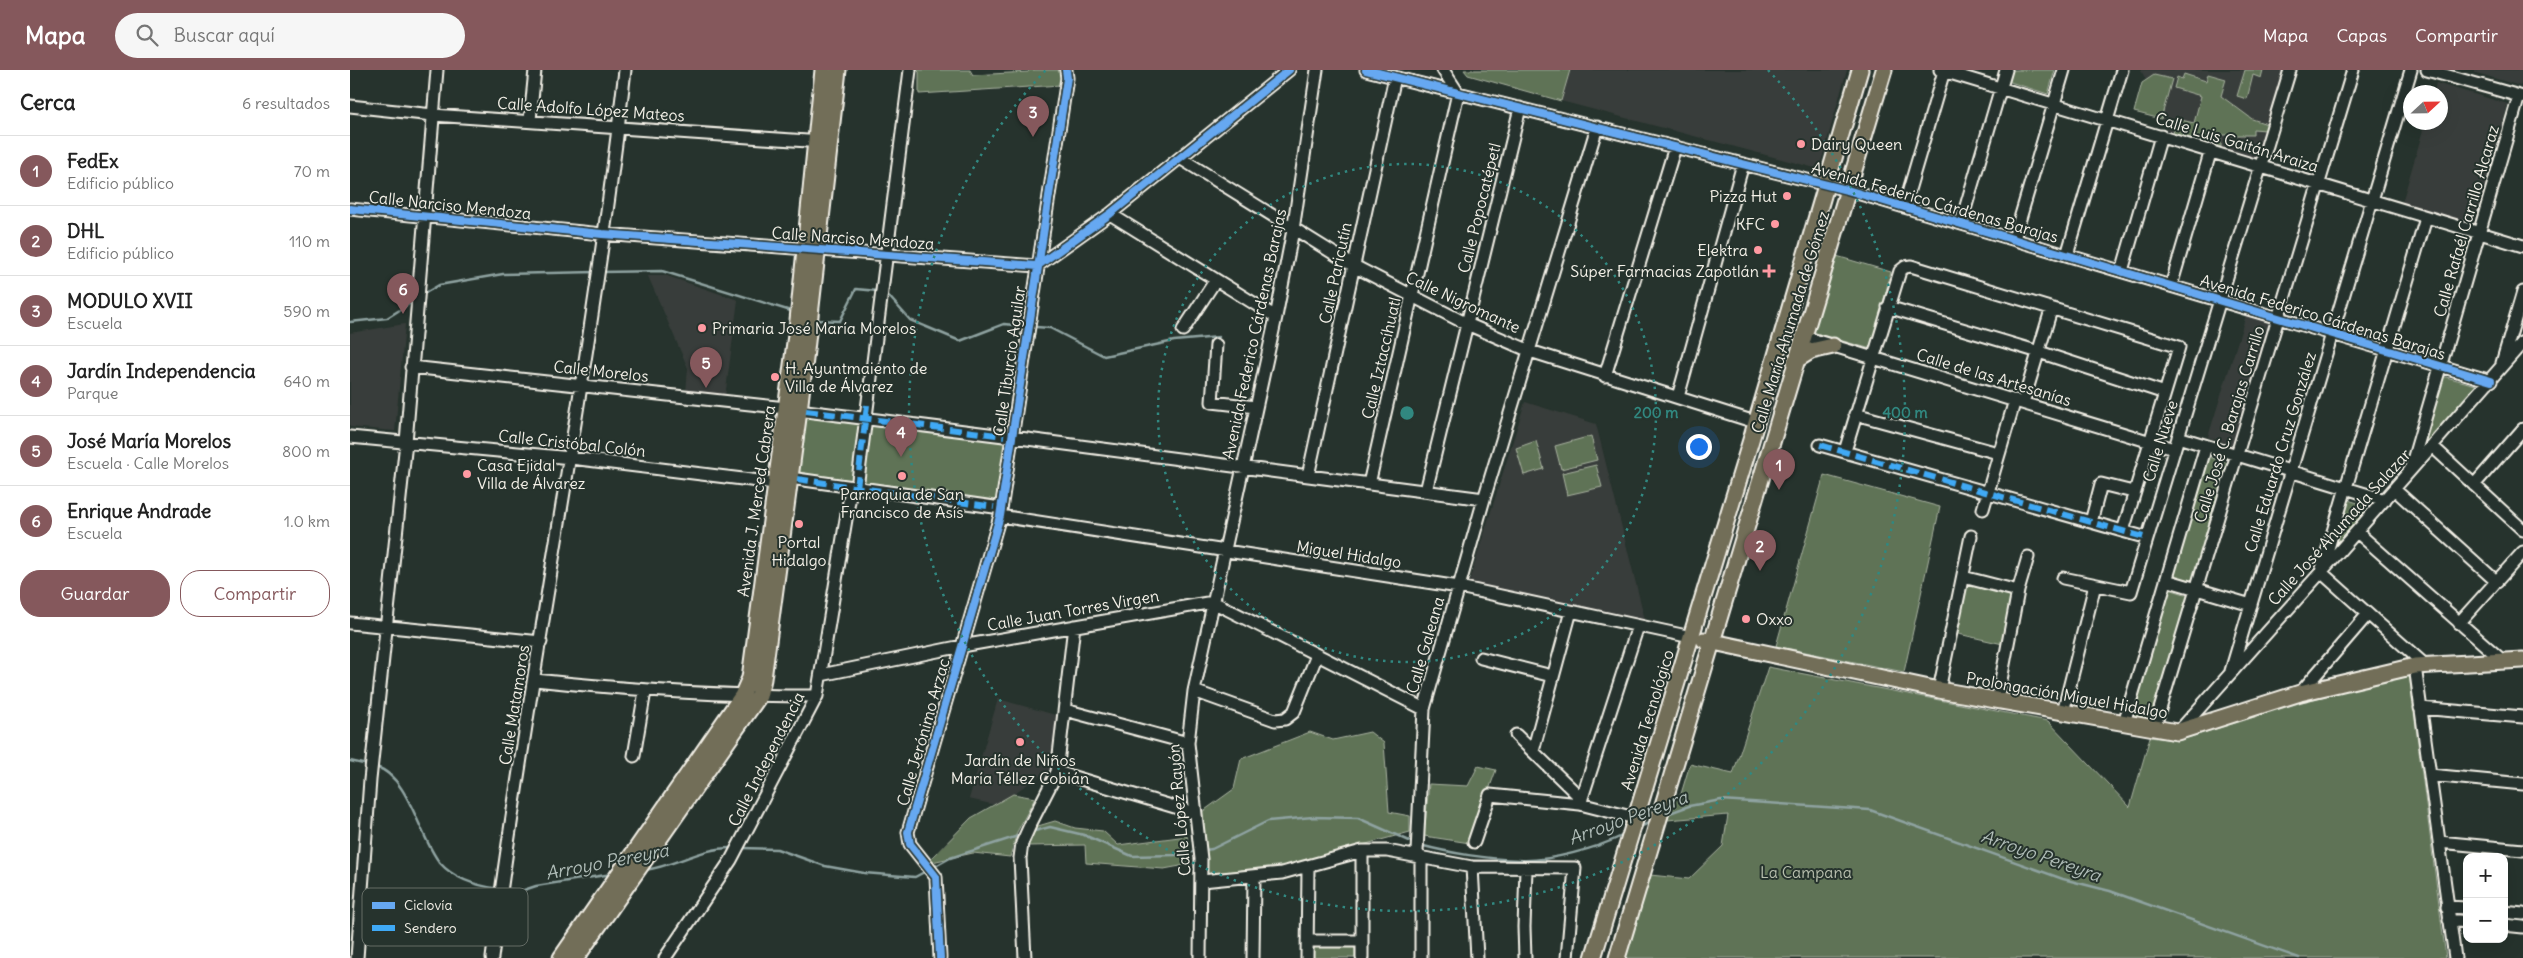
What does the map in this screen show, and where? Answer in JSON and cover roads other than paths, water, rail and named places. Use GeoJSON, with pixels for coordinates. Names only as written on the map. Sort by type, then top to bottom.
{"type":"FeatureCollection","features":[{"type":"Feature","properties":{"kind":"main road","name":"Avenida J. Merced Cabrera"},"geometry":{"type":"LineString","coordinates":[[759,696],[763,679],[788,483],[823,142],[825,78],[838,70]]}},
{"type":"Feature","properties":{"kind":"main road"},"geometry":{"type":"LineString","coordinates":[[825,78],[847,70]]}},
{"type":"Feature","properties":{"kind":"main road","name":"Calle María Ahumada de Gómez"},"geometry":{"type":"LineString","coordinates":[[1691,637],[1860,70]]}},
{"type":"Feature","properties":{"kind":"main road","name":"Calle María Ahumada de Gómez"},"geometry":{"type":"LineString","coordinates":[[1712,642],[1884,70]]}},
{"type":"Feature","properties":{"kind":"main road","name":"Avenida J. Merced Cabrera"},"geometry":{"type":"LineString","coordinates":[[636,865],[742,696],[750,678],[788,483],[786,408],[804,316]]}},
{"type":"Feature","properties":{"kind":"main road"},"geometry":{"type":"LineString","coordinates":[[1795,361],[1811,351],[1833,346]]}},
{"type":"Feature","properties":{"kind":"main road"},"geometry":{"type":"LineString","coordinates":[[1751,440],[1772,444]]}},
{"type":"Feature","properties":{"kind":"main road","name":"Prolongación Miguel Hidalgo"},"geometry":{"type":"LineString","coordinates":[[1691,637],[1939,690],[2154,730],[2178,732],[2300,693],[2420,665],[2499,658],[2523,660]]}},
{"type":"Feature","properties":{"kind":"main road","name":"Avenida Tecnológico"},"geometry":{"type":"LineString","coordinates":[[1593,958],[1691,637]]}},
{"type":"Feature","properties":{"kind":"main road"},"geometry":{"type":"LineString","coordinates":[[1617,958],[1712,642]]}},
{"type":"Feature","properties":{"kind":"main road"},"geometry":{"type":"LineString","coordinates":[[576,958],[628,884],[636,865],[759,696]]}},
{"type":"Feature","properties":{"kind":"main road"},"geometry":{"type":"LineString","coordinates":[[561,958],[611,885],[636,865]]}},
{"type":"Feature","properties":{"kind":"street"},"geometry":{"type":"LineString","coordinates":[[363,888],[370,780],[406,442],[437,70]]}},
{"type":"Feature","properties":{"kind":"street"},"geometry":{"type":"LineString","coordinates":[[530,120],[535,70]]}},
{"type":"Feature","properties":{"kind":"street","name":"Calle Matamoros"},"geometry":{"type":"LineString","coordinates":[[501,888],[571,458],[625,70]]}},
{"type":"Feature","properties":{"kind":"street","name":"Calle Independencia"},"geometry":{"type":"LineString","coordinates":[[665,958],[731,860],[818,696],[867,405],[910,70]]}},
{"type":"Feature","properties":{"kind":"street","name":"Calle Tiburcio Aguilar"},"geometry":{"type":"LineString","coordinates":[[998,511],[1008,436],[1067,78],[1066,70]]}},
{"type":"Feature","properties":{"kind":"street"},"geometry":{"type":"LineString","coordinates":[[1037,266],[1110,214],[1180,158],[1278,74],[1289,70]]}},
{"type":"Feature","properties":{"kind":"street","name":"Avenida Federico Cárdenas Barajas"},"geometry":{"type":"LineString","coordinates":[[1213,602],[1276,317],[1318,70]]}},
{"type":"Feature","properties":{"kind":"street","name":"Avenida Federico Cárdenas Barajas"},"geometry":{"type":"LineString","coordinates":[[1366,70],[1848,190],[2491,381]]}},
{"type":"Feature","properties":{"kind":"street"},"geometry":{"type":"LineString","coordinates":[[1443,70],[1458,93]]}},
{"type":"Feature","properties":{"kind":"street"},"geometry":{"type":"LineString","coordinates":[[1961,223],[2006,70]]}},
{"type":"Feature","properties":{"kind":"street"},"geometry":{"type":"LineString","coordinates":[[2014,239],[2064,70]]}},
{"type":"Feature","properties":{"kind":"street"},"geometry":{"type":"LineString","coordinates":[[2067,255],[2122,70]]}},
{"type":"Feature","properties":{"kind":"street","name":"Calle Nueve"},"geometry":{"type":"LineString","coordinates":[[2096,585],[2131,592],[2290,70]]}},
{"type":"Feature","properties":{"kind":"street","name":"Calle José C. Barajas Carrillo"},"geometry":{"type":"LineString","coordinates":[[2154,730],[2353,70]]}},
{"type":"Feature","properties":{"kind":"street","name":"Calle Eduardo Cruz González"},"geometry":{"type":"LineString","coordinates":[[2231,671],[2412,70]]}},
{"type":"Feature","properties":{"kind":"street"},"geometry":{"type":"LineString","coordinates":[[2427,70],[2466,75],[2521,96]]}},
{"type":"Feature","properties":{"kind":"street"},"geometry":{"type":"LineString","coordinates":[[1904,207],[1942,71]]}},
{"type":"Feature","properties":{"kind":"street","name":"Calle Luis Gaitán Araiza"},"geometry":{"type":"LineString","coordinates":[[1942,71],[2211,150],[2426,218],[2523,246]]}},
{"type":"Feature","properties":{"kind":"street","name":"Calle Paricutín"},"geometry":{"type":"LineString","coordinates":[[1308,476],[1395,77]]}},
{"type":"Feature","properties":{"kind":"street","name":"Calle Iztaccíhuatl"},"geometry":{"type":"LineString","coordinates":[[1369,484],[1458,93]]}},
{"type":"Feature","properties":{"kind":"street","name":"Calle Rafaél Carrillo Alcaraz"},"geometry":{"type":"LineString","coordinates":[[2410,472],[2521,96]]}},
{"type":"Feature","properties":{"kind":"street","name":"Calle Adolfo López Mateos"},"geometry":{"type":"LineString","coordinates":[[350,106],[433,115],[618,126],[823,142]]}},
{"type":"Feature","properties":{"kind":"street","name":"Calle Popocatépetl"},"geometry":{"type":"LineString","coordinates":[[1426,491],[1520,108]]}},
{"type":"Feature","properties":{"kind":"street","name":"Calle Galeana"},"geometry":{"type":"LineString","coordinates":[[1421,958],[1418,830],[1424,709],[1484,498],[1597,127]]}},
{"type":"Feature","properties":{"kind":"street"},"geometry":{"type":"LineString","coordinates":[[2122,271],[2161,136]]}},
{"type":"Feature","properties":{"kind":"street"},"geometry":{"type":"LineString","coordinates":[[1605,376],[1674,147]]}},
{"type":"Feature","properties":{"kind":"street"},"geometry":{"type":"LineString","coordinates":[[2171,286],[2211,150]]}},
{"type":"Feature","properties":{"kind":"street","name":"Calle Nigromante"},"geometry":{"type":"LineString","coordinates":[[1180,158],[1292,230],[1354,266],[1467,324],[1530,351],[1755,422]]}},
{"type":"Feature","properties":{"kind":"street"},"geometry":{"type":"LineString","coordinates":[[1678,397],[1743,164]]}},
{"type":"Feature","properties":{"kind":"street","name":"Calle Narciso Mendoza"},"geometry":{"type":"LineString","coordinates":[[350,209],[602,234],[1037,266]]}},
{"type":"Feature","properties":{"kind":"street"},"geometry":{"type":"LineString","coordinates":[[1110,214],[1215,281],[1276,317]]}},
{"type":"Feature","properties":{"kind":"street"},"geometry":{"type":"LineString","coordinates":[[2426,218],[2322,572],[2420,665],[2420,708],[2447,907],[2456,958]]}},
{"type":"Feature","properties":{"kind":"street"},"geometry":{"type":"LineString","coordinates":[[1845,451],[1900,271],[1905,267],[1911,266],[2051,310],[2179,347],[2133,492],[2123,531]]}},
{"type":"Feature","properties":{"kind":"street"},"geometry":{"type":"LineString","coordinates":[[1183,330],[1215,281]]}},
{"type":"Feature","properties":{"kind":"street"},"geometry":{"type":"LineString","coordinates":[[2500,368],[2523,292]]}},
{"type":"Feature","properties":{"kind":"street"},"geometry":{"type":"LineString","coordinates":[[1888,307],[2039,352],[2165,393]]}},
{"type":"Feature","properties":{"kind":"street"},"geometry":{"type":"LineString","coordinates":[[1983,510],[1998,453],[2039,352],[2051,310]]}},
{"type":"Feature","properties":{"kind":"street","name":"Calle de las Artesanías"},"geometry":{"type":"LineString","coordinates":[[1804,337],[2149,441],[2206,446],[2385,500]]}},
{"type":"Feature","properties":{"kind":"street","name":"Calle José Ahumada Salazar"},"geometry":{"type":"LineString","coordinates":[[2178,732],[2491,381],[2523,342]]}},
{"type":"Feature","properties":{"kind":"street"},"geometry":{"type":"LineString","coordinates":[[1216,345],[1212,402],[1256,407]]}},
{"type":"Feature","properties":{"kind":"street","name":"Calle Morelos"},"geometry":{"type":"LineString","coordinates":[[411,367],[582,384],[786,408]]}},
{"type":"Feature","properties":{"kind":"street"},"geometry":{"type":"LineString","coordinates":[[806,411],[1484,498]]}},
{"type":"Feature","properties":{"kind":"street"},"geometry":{"type":"LineString","coordinates":[[1855,414],[1998,453]]}},
{"type":"Feature","properties":{"kind":"street"},"geometry":{"type":"LineString","coordinates":[[2474,484],[2523,429]]}},
{"type":"Feature","properties":{"kind":"street","name":"Calle Cristóbal Colón"},"geometry":{"type":"LineString","coordinates":[[350,437],[571,458],[853,491]]}},
{"type":"Feature","properties":{"kind":"street"},"geometry":{"type":"LineString","coordinates":[[1820,445],[2147,538]]}},
{"type":"Feature","properties":{"kind":"street"},"geometry":{"type":"LineString","coordinates":[[2124,723],[2206,446]]}},
{"type":"Feature","properties":{"kind":"street"},"geometry":{"type":"LineString","coordinates":[[2432,446],[2523,530]]}},
{"type":"Feature","properties":{"kind":"street"},"geometry":{"type":"LineString","coordinates":[[2091,522],[2101,484],[2133,492]]}},
{"type":"Feature","properties":{"kind":"street"},"geometry":{"type":"LineString","coordinates":[[2394,489],[2497,582]]}},
{"type":"Feature","properties":{"kind":"street","name":"Miguel Hidalgo"},"geometry":{"type":"LineString","coordinates":[[853,491],[998,511],[1224,550],[1459,587],[1691,637]]}},
{"type":"Feature","properties":{"kind":"street","name":"Calle Jerónimo Arzac"},"geometry":{"type":"LineString","coordinates":[[940,958],[936,877],[910,844],[908,832],[962,646],[998,511]]}},
{"type":"Feature","properties":{"kind":"street"},"geometry":{"type":"LineString","coordinates":[[2357,532],[2499,658],[2523,653]]}},
{"type":"Feature","properties":{"kind":"street"},"geometry":{"type":"LineString","coordinates":[[1939,690],[1971,536]]}},
{"type":"Feature","properties":{"kind":"street"},"geometry":{"type":"LineString","coordinates":[[2459,623],[2523,552]]}},
{"type":"Feature","properties":{"kind":"street"},"geometry":{"type":"LineString","coordinates":[[1997,701],[2018,591],[2028,557]]}},
{"type":"Feature","properties":{"kind":"street"},"geometry":{"type":"LineString","coordinates":[[1963,578],[2018,591]]}},
{"type":"Feature","properties":{"kind":"street"},"geometry":{"type":"LineString","coordinates":[[2063,578],[2096,585],[2063,712]]}},
{"type":"Feature","properties":{"kind":"street"},"geometry":{"type":"LineString","coordinates":[[2166,580],[2251,605]]}},
{"type":"Feature","properties":{"kind":"street"},"geometry":{"type":"LineString","coordinates":[[1213,602],[1424,709]]}},
{"type":"Feature","properties":{"kind":"street","name":"Calle Juan Torres Virgen"},"geometry":{"type":"LineString","coordinates":[[821,675],[962,646],[1213,602]]}},
{"type":"Feature","properties":{"kind":"street","name":"Calle López Rayón"},"geometry":{"type":"LineString","coordinates":[[1200,958],[1202,881],[1188,743],[1194,691],[1213,602]]}},
{"type":"Feature","properties":{"kind":"street"},"geometry":{"type":"LineString","coordinates":[[1532,751],[1571,611]]}},
{"type":"Feature","properties":{"kind":"street"},"geometry":{"type":"LineString","coordinates":[[2300,693],[2368,614]]}},
{"type":"Feature","properties":{"kind":"street"},"geometry":{"type":"LineString","coordinates":[[350,623],[541,642]]}},
{"type":"Feature","properties":{"kind":"street"},"geometry":{"type":"LineString","coordinates":[[1025,958],[1020,858],[1022,843],[1030,823],[1057,772],[1066,710],[1074,626]]}},
{"type":"Feature","properties":{"kind":"street"},"geometry":{"type":"LineString","coordinates":[[1581,802],[1638,626]]}},
{"type":"Feature","properties":{"kind":"street"},"geometry":{"type":"LineString","coordinates":[[1194,691],[1275,720],[1286,719],[1294,712],[1317,655]]}},
{"type":"Feature","properties":{"kind":"street"},"geometry":{"type":"LineString","coordinates":[[1481,658],[1552,676]]}},
{"type":"Feature","properties":{"kind":"street"},"geometry":{"type":"LineString","coordinates":[[535,680],[645,691],[742,696],[818,696]]}},
{"type":"Feature","properties":{"kind":"street"},"geometry":{"type":"LineString","coordinates":[[634,756],[645,691]]}},
{"type":"Feature","properties":{"kind":"street"},"geometry":{"type":"LineString","coordinates":[[2420,708],[2523,717]]}},
{"type":"Feature","properties":{"kind":"street"},"geometry":{"type":"LineString","coordinates":[[1066,710],[1188,743]]}},
{"type":"Feature","properties":{"kind":"street"},"geometry":{"type":"LineString","coordinates":[[1516,735],[1581,802]]}},
{"type":"Feature","properties":{"kind":"street"},"geometry":{"type":"LineString","coordinates":[[1057,772],[1195,813]]}},
{"type":"Feature","properties":{"kind":"street"},"geometry":{"type":"LineString","coordinates":[[2430,776],[2523,784]]}},
{"type":"Feature","properties":{"kind":"street"},"geometry":{"type":"LineString","coordinates":[[1474,842],[1490,795],[1581,802],[1635,820]]}},
{"type":"Feature","properties":{"kind":"street"},"geometry":{"type":"LineString","coordinates":[[2439,842],[2523,850]]}},
{"type":"Feature","properties":{"kind":"street"},"geometry":{"type":"LineString","coordinates":[[1362,850],[1362,958]]}},
{"type":"Feature","properties":{"kind":"street"},"geometry":{"type":"LineString","coordinates":[[1202,881],[1254,877],[1308,868],[1362,850],[1388,850],[1472,867],[1575,868],[1567,958]]}},
{"type":"Feature","properties":{"kind":"street"},"geometry":{"type":"LineString","coordinates":[[1472,867],[1477,958]]}},
{"type":"Feature","properties":{"kind":"street"},"geometry":{"type":"LineString","coordinates":[[1307,958],[1308,868]]}},
{"type":"Feature","properties":{"kind":"street"},"geometry":{"type":"LineString","coordinates":[[1525,958],[1526,869]]}},
{"type":"Feature","properties":{"kind":"street"},"geometry":{"type":"LineString","coordinates":[[1253,958],[1254,877]]}},
{"type":"Feature","properties":{"kind":"street"},"geometry":{"type":"LineString","coordinates":[[358,958],[362,899]]}},
{"type":"Feature","properties":{"kind":"street"},"geometry":{"type":"LineString","coordinates":[[2447,907],[2463,908]]}},
{"type":"Feature","properties":{"kind":"street"},"geometry":{"type":"LineString","coordinates":[[2508,912],[2523,914]]}},
{"type":"Feature","properties":{"kind":"street"},"geometry":{"type":"LineString","coordinates":[[2449,920],[2463,922]]}},
{"type":"Feature","properties":{"kind":"street"},"geometry":{"type":"LineString","coordinates":[[2508,925],[2523,927]]}},
{"type":"Feature","properties":{"kind":"street"},"geometry":{"type":"LineString","coordinates":[[1307,941],[1362,941]]}},
{"type":"Feature","properties":{"kind":"waterway"},"geometry":{"type":"LineString","coordinates":[[601,272],[662,271],[794,312]]}},
{"type":"Feature","properties":{"kind":"waterway"},"geometry":{"type":"LineString","coordinates":[[422,295],[439,285],[503,274],[596,272]]}},
{"type":"Feature","properties":{"kind":"waterway"},"geometry":{"type":"LineString","coordinates":[[816,320],[840,321],[856,289],[878,291]]}},
{"type":"Feature","properties":{"kind":"waterway"},"geometry":{"type":"LineString","coordinates":[[886,293],[910,320],[960,341],[1004,324],[1025,326]]}},
{"type":"Feature","properties":{"kind":"waterway"},"geometry":{"type":"LineString","coordinates":[[350,322],[387,318],[414,301]]}},
{"type":"Feature","properties":{"kind":"waterway"},"geometry":{"type":"LineString","coordinates":[[1036,327],[1050,328],[1104,356],[1174,341],[1219,337]]}},
{"type":"Feature","properties":{"kind":"waterway","name":"Arroyo Pereyra"},"geometry":{"type":"LineString","coordinates":[[350,761],[368,765]]}},
{"type":"Feature","properties":{"kind":"waterway","name":"Arroyo Pereyra"},"geometry":{"type":"LineString","coordinates":[[376,767],[387,773],[397,783],[440,863],[460,878],[494,888]]}},
{"type":"Feature","properties":{"kind":"waterway","name":"Arroyo Pereyra"},"geometry":{"type":"LineString","coordinates":[[1667,814],[1689,806],[1721,800],[1870,810],[2063,879],[2110,891],[2299,958]]}},
{"type":"Feature","properties":{"kind":"waterway","name":"Arroyo Pereyra"},"geometry":{"type":"LineString","coordinates":[[1205,850],[1212,849],[1268,821],[1313,817],[1358,818],[1414,843]]}},
{"type":"Feature","properties":{"kind":"waterway","name":"Arroyo Pereyra"},"geometry":{"type":"LineString","coordinates":[[1640,827],[1653,821]]}},
{"type":"Feature","properties":{"kind":"waterway","name":"Arroyo Pereyra"},"geometry":{"type":"LineString","coordinates":[[1031,832],[1050,827],[1084,835],[1132,856],[1175,855],[1197,851]]}},
{"type":"Feature","properties":{"kind":"waterway","name":"Arroyo Pereyra"},"geometry":{"type":"LineString","coordinates":[[932,868],[950,858],[1021,835]]}},
{"type":"Feature","properties":{"kind":"waterway","name":"Arroyo Pereyra"},"geometry":{"type":"LineString","coordinates":[[1420,845],[1443,851],[1482,857],[1531,860],[1573,853],[1601,845],[1624,835]]}},
{"type":"Feature","properties":{"kind":"waterway","name":"Arroyo Pereyra"},"geometry":{"type":"LineString","coordinates":[[645,870],[667,865],[711,850],[733,848]]}},
{"type":"Feature","properties":{"kind":"waterway","name":"Arroyo Pereyra"},"geometry":{"type":"LineString","coordinates":[[741,848],[777,849],[825,866],[864,873],[915,877],[928,870]]}},
{"type":"Feature","properties":{"kind":"waterway","name":"Arroyo Pereyra"},"geometry":{"type":"LineString","coordinates":[[528,889],[612,874]]}},
{"type":"Feature","properties":{"kind":"place","name":"MODULO XVII"},"geometry":{"type":"Point","coordinates":[1033,137]}},
{"type":"Feature","properties":{"kind":"place","name":"Dairy Queen"},"geometry":{"type":"Point","coordinates":[1801,144]}},
{"type":"Feature","properties":{"kind":"place","name":"Pizza Hut"},"geometry":{"type":"Point","coordinates":[1787,196]}},
{"type":"Feature","properties":{"kind":"place","name":"KFC"},"geometry":{"type":"Point","coordinates":[1775,224]}},
{"type":"Feature","properties":{"kind":"place","name":"Elektra"},"geometry":{"type":"Point","coordinates":[1758,250]}},
{"type":"Feature","properties":{"kind":"place","name":"Súper Farmacias Zapotlán"},"geometry":{"type":"Point","coordinates":[1769,271]}},
{"type":"Feature","properties":{"kind":"place","name":"Enrique Andrade"},"geometry":{"type":"Point","coordinates":[403,314]}},
{"type":"Feature","properties":{"kind":"place","name":"Primaria José María Morelos"},"geometry":{"type":"Point","coordinates":[702,328]}},
{"type":"Feature","properties":{"kind":"place","name":"H. Ayuntmaiento de Villa de Álvarez"},"geometry":{"type":"Point","coordinates":[775,377]}},
{"type":"Feature","properties":{"kind":"place","name":"José María Morelos"},"geometry":{"type":"Point","coordinates":[706,388]}},
{"type":"Feature","properties":{"kind":"place","name":"Jardín Independencia"},"geometry":{"type":"Point","coordinates":[901,457]}},
{"type":"Feature","properties":{"kind":"place","name":"Casa Ejidal Villa de Álvarez"},"geometry":{"type":"Point","coordinates":[467,474]}},
{"type":"Feature","properties":{"kind":"place","name":"Parroquia de San Francisco de Asís"},"geometry":{"type":"Point","coordinates":[902,476]}},
{"type":"Feature","properties":{"kind":"place","name":"FedEx"},"geometry":{"type":"Point","coordinates":[1779,490]}},
{"type":"Feature","properties":{"kind":"place","name":"Portal Hidalgo"},"geometry":{"type":"Point","coordinates":[799,524]}},
{"type":"Feature","properties":{"kind":"place","name":"DHL"},"geometry":{"type":"Point","coordinates":[1760,571]}},
{"type":"Feature","properties":{"kind":"place","name":"Oxxo"},"geometry":{"type":"Point","coordinates":[1746,619]}},
{"type":"Feature","properties":{"kind":"place","name":"Jardín de Niños María Téllez Cobián"},"geometry":{"type":"Point","coordinates":[1020,742]}},
{"type":"Feature","properties":{"kind":"park label","name":"La Campana"},"geometry":{"type":"Point","coordinates":[1806,872]}}]}
